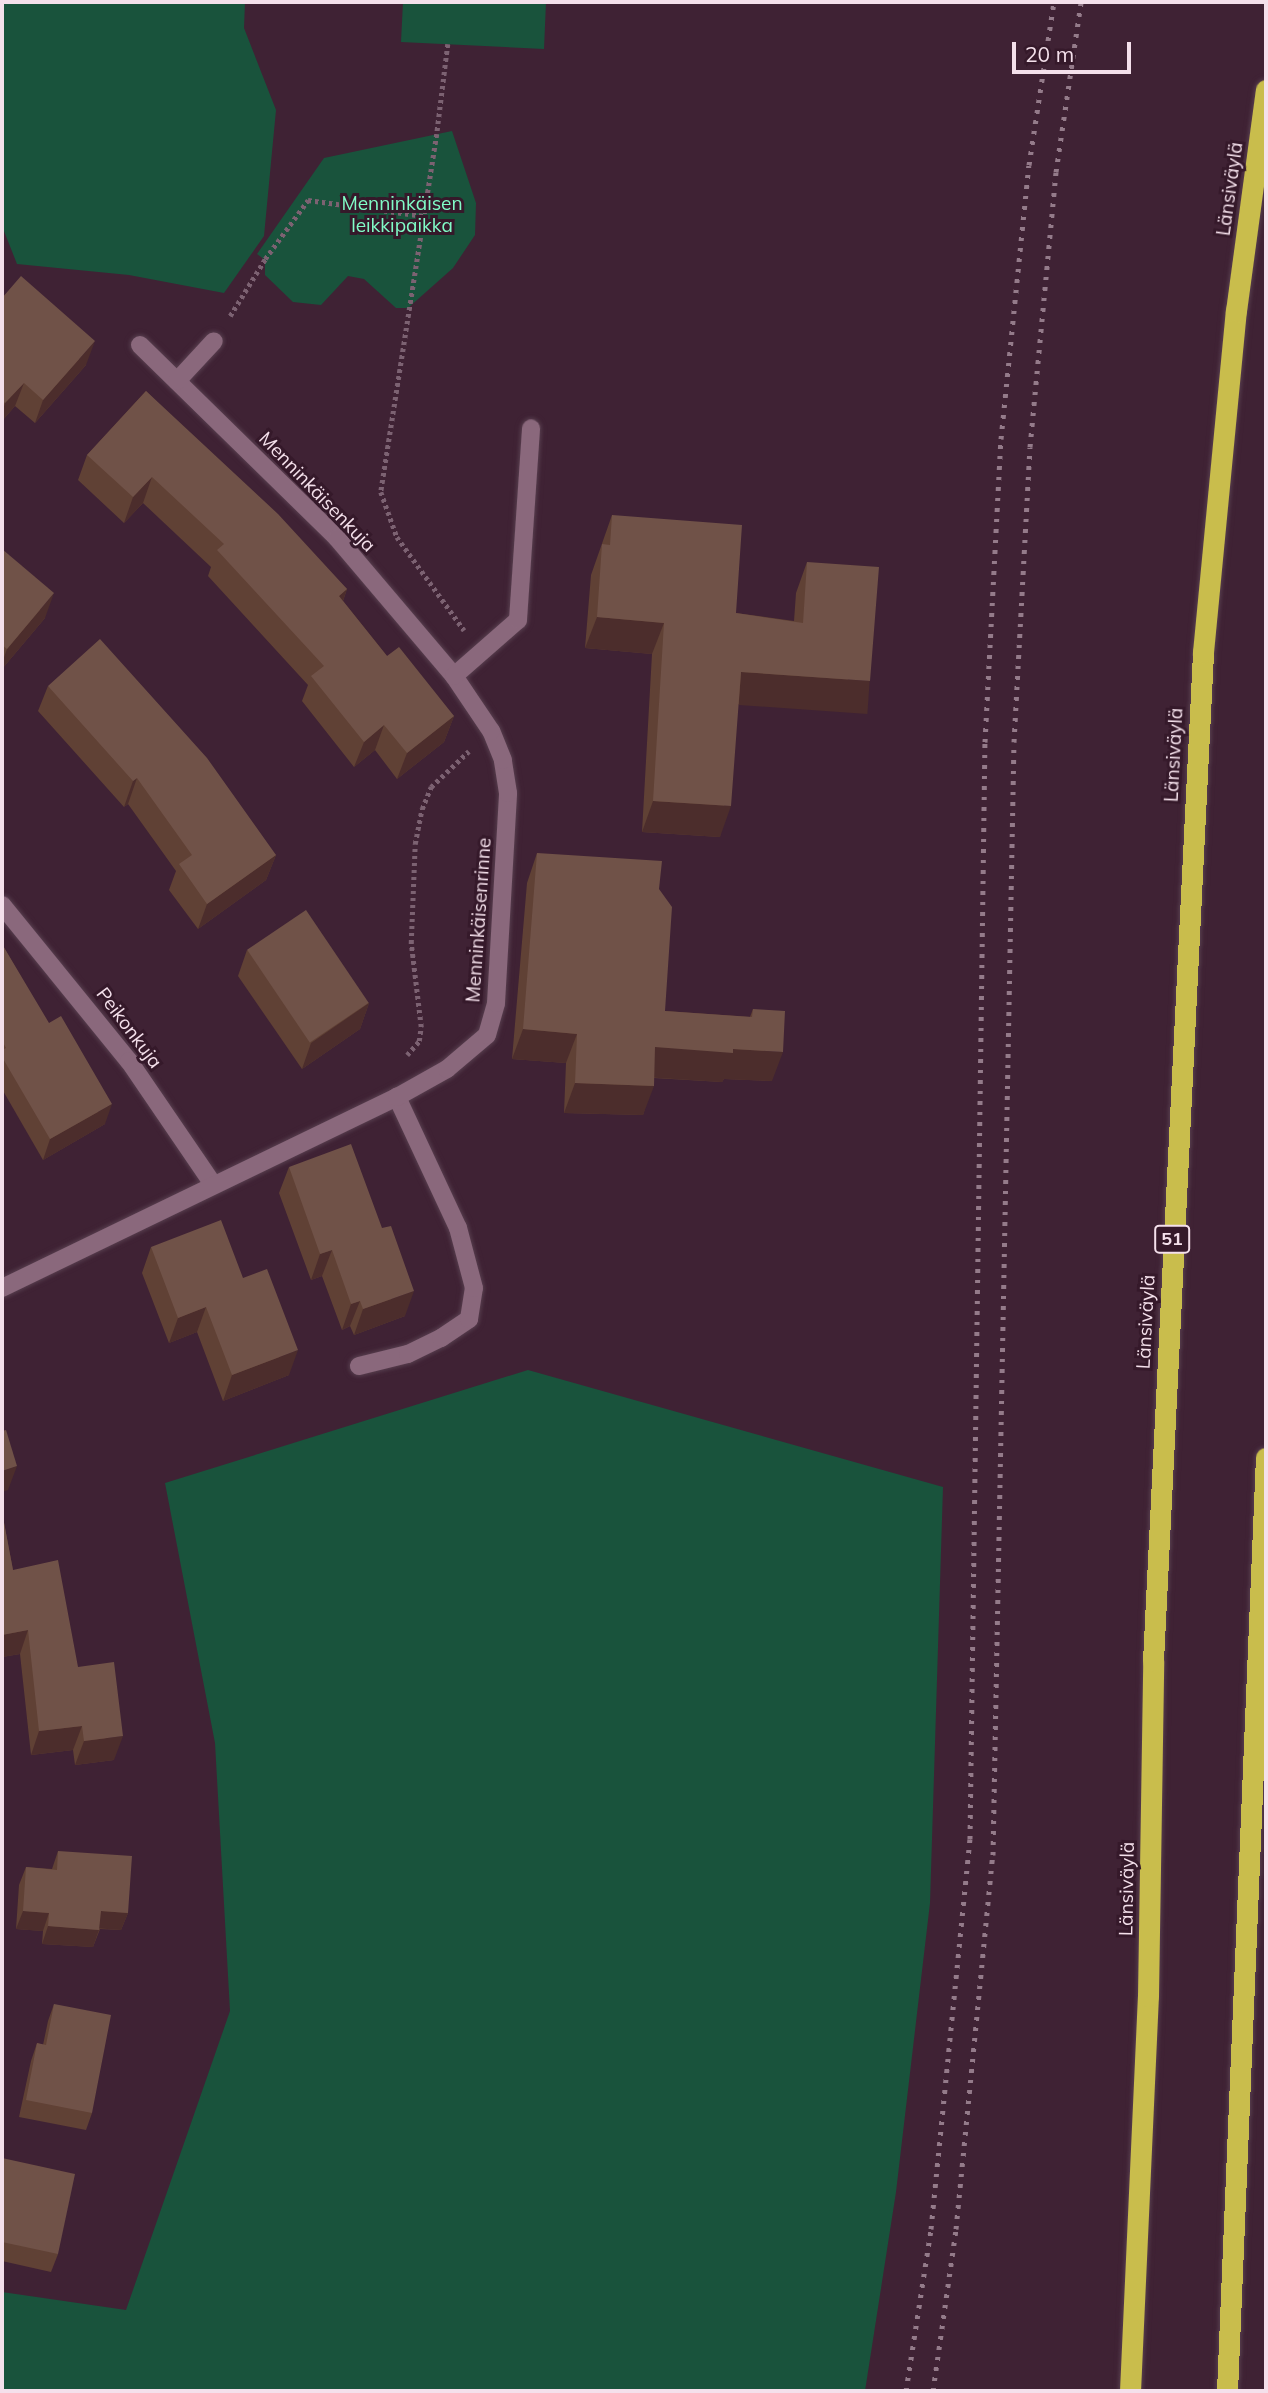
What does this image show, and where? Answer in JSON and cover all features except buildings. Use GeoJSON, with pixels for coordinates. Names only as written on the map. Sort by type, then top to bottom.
{"type":"FeatureCollection","features":[{"type":"Feature","properties":{"kind":"highway","name":"Länsiväylä"},"geometry":{"type":"LineString","coordinates":[[1130,2391],[1148,1996],[1153,1661],[1203,652],[1236,312],[1266,90]]}},
{"type":"Feature","properties":{"kind":"highway"},"geometry":{"type":"LineString","coordinates":[[1227,2391],[1266,1458]]}},
{"type":"Feature","properties":{"kind":"street"},"geometry":{"type":"LineString","coordinates":[[177,381],[214,341]]}},
{"type":"Feature","properties":{"kind":"street","name":"Menninkäisenkuja"},"geometry":{"type":"LineString","coordinates":[[140,345],[337,538],[454,676]]}},
{"type":"Feature","properties":{"kind":"street"},"geometry":{"type":"LineString","coordinates":[[454,676],[518,620],[531,428]]}},
{"type":"Feature","properties":{"kind":"street","name":"Menninkäisenrinne"},"geometry":{"type":"LineString","coordinates":[[2,1288],[397,1097],[464,1056],[486,1035],[493,1021],[508,793],[503,760],[491,731],[454,676]]}},
{"type":"Feature","properties":{"kind":"street","name":"Peikonkuja"},"geometry":{"type":"LineString","coordinates":[[2,905],[129,1060],[213,1184]]}},
{"type":"Feature","properties":{"kind":"street"},"geometry":{"type":"LineString","coordinates":[[359,1366],[408,1354],[441,1338],[469,1319],[474,1288],[458,1228],[397,1097]]}},
{"type":"Feature","properties":{"kind":"path"},"geometry":{"type":"LineString","coordinates":[[448,44],[381,492],[397,537],[481,653]]}},
{"type":"Feature","properties":{"kind":"path"},"geometry":{"type":"LineString","coordinates":[[214,341],[265,260],[308,200],[424,216]]}},
{"type":"Feature","properties":{"kind":"path"},"geometry":{"type":"LineString","coordinates":[[398,1062],[419,1041],[421,1027],[411,943],[415,844],[422,809],[431,788],[449,767],[491,731]]}},
{"type":"Feature","properties":{"kind":"green space"},"geometry":{"type":"Polygon","coordinates":[[[2,2],[245,2],[244,28],[276,110],[264,236],[224,293],[129,275],[17,264],[2,226],[2,2]]]}},
{"type":"Feature","properties":{"kind":"green space"},"geometry":{"type":"Polygon","coordinates":[[[403,2],[546,2],[544,49],[401,42],[403,2]]]}},
{"type":"Feature","properties":{"kind":"green space","name":"Menninkäisen leikkipaikka"},"geometry":{"type":"Polygon","coordinates":[[[452,131],[476,203],[475,235],[453,268],[408,308],[396,308],[364,279],[348,276],[321,305],[293,302],[265,275],[265,260],[257,254],[324,158],[452,131]]]}},
{"type":"Feature","properties":{"kind":"green space"},"geometry":{"type":"Polygon","coordinates":[[[528,1370],[943,1487],[930,1903],[896,2192],[865,2391],[2,2391],[2,2292],[126,2310],[230,2011],[215,1743],[165,1483],[528,1370]]]}},
{"type":"Feature","properties":{"kind":"railway"},"geometry":{"type":"LineString","coordinates":[[906,2391],[931,2229],[970,1839],[985,742],[1001,439],[1029,165],[1054,2]]}},
{"type":"Feature","properties":{"kind":"railway"},"geometry":{"type":"LineString","coordinates":[[933,2391],[956,2229],[993,1855],[1014,742],[1030,447],[1056,172],[1081,2]]}}]}
